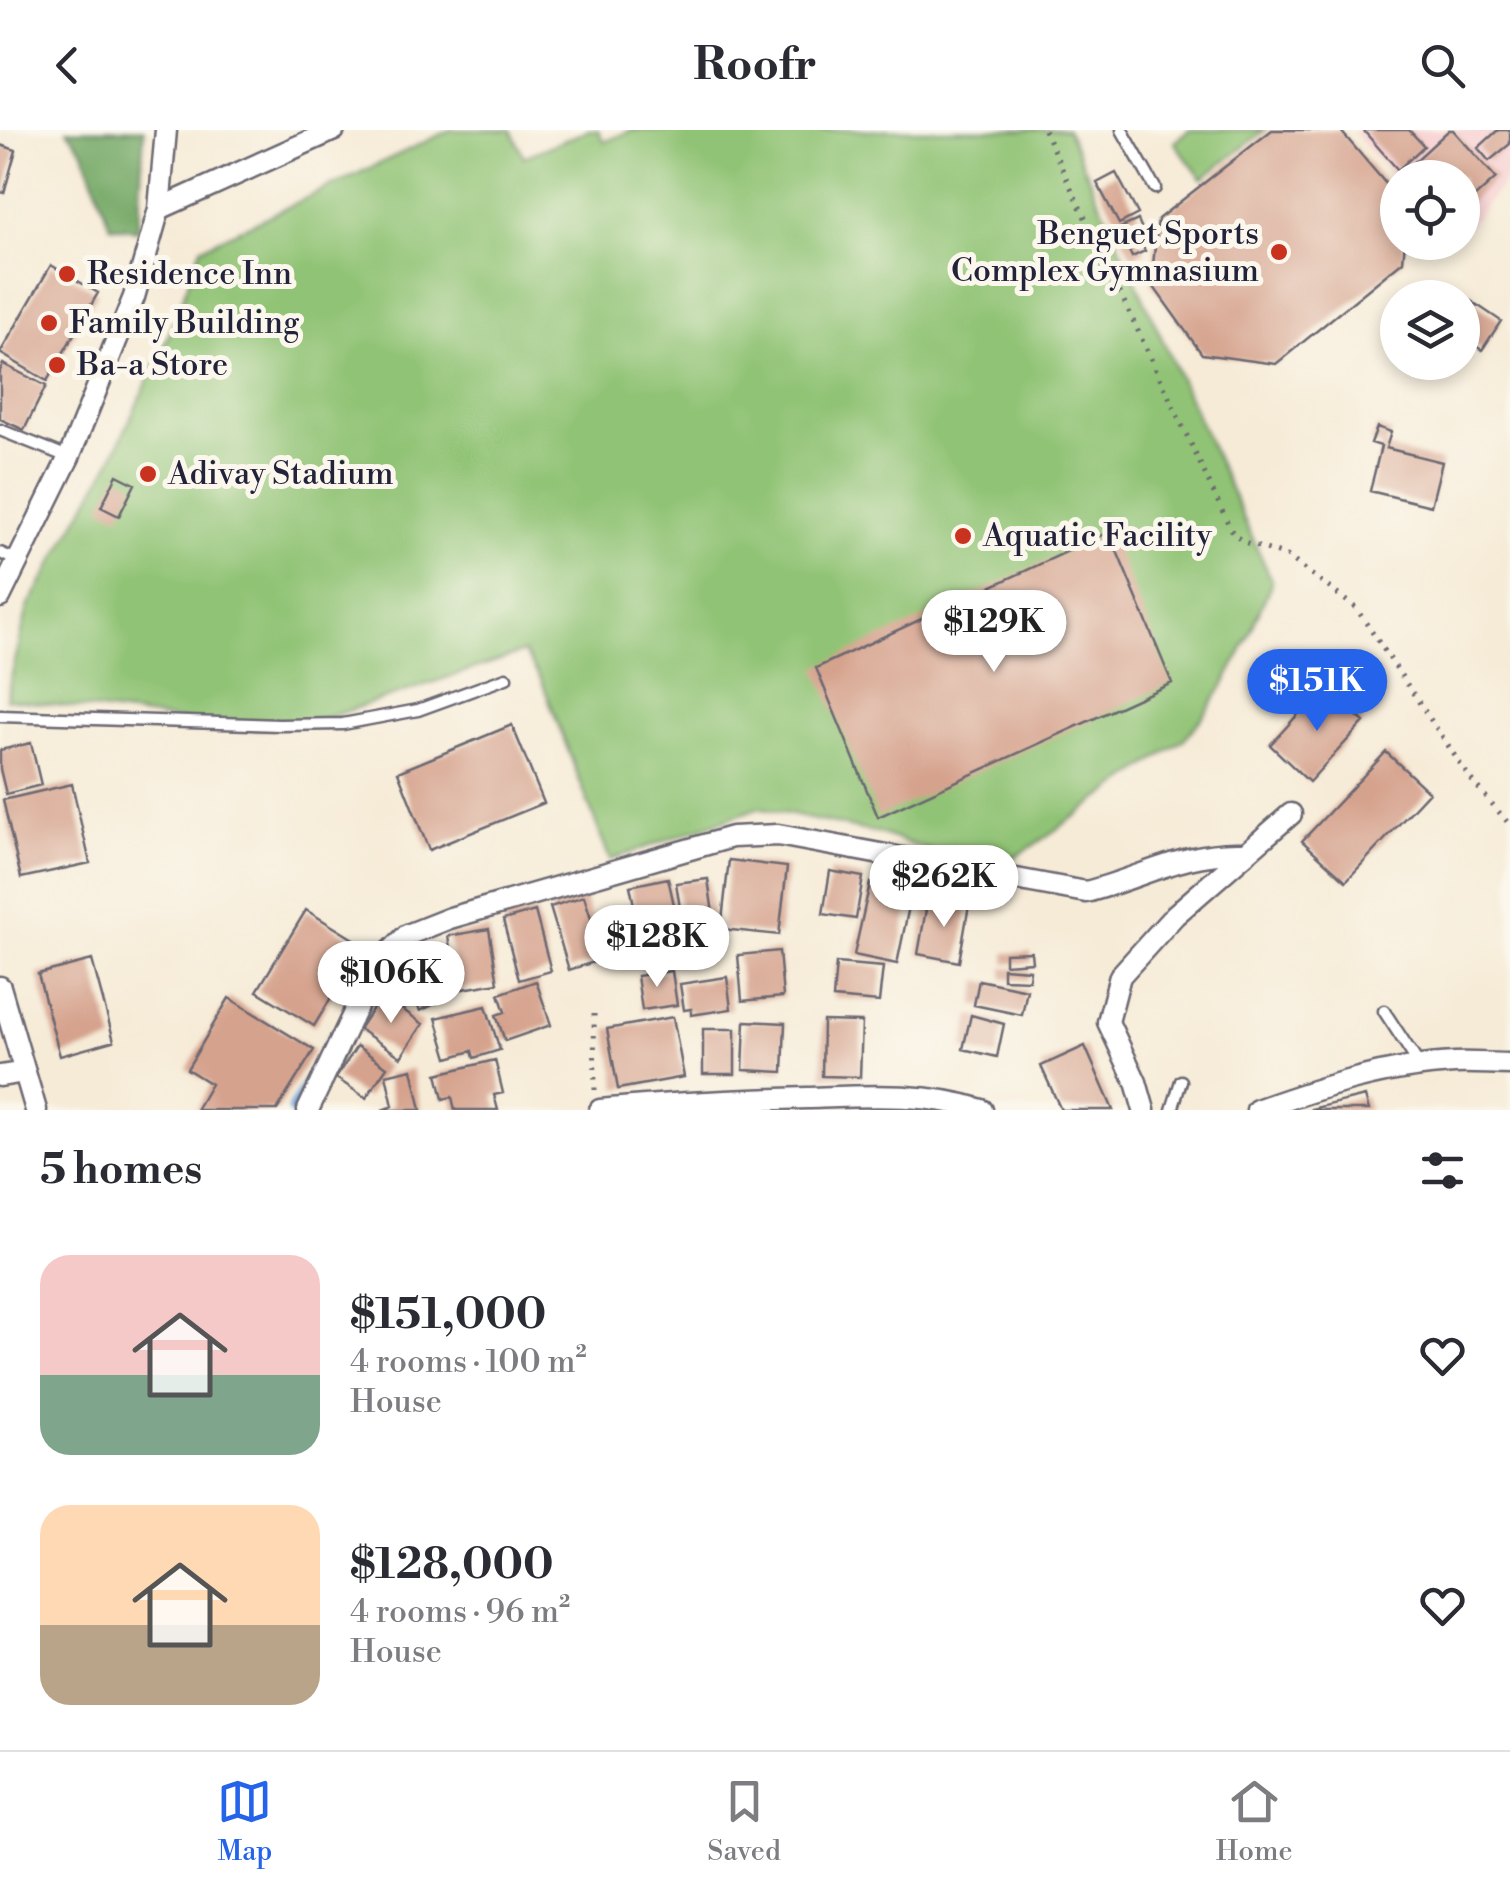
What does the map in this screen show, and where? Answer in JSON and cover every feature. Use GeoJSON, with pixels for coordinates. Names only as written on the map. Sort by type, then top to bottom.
{"type":"FeatureCollection","features":[{"type":"Feature","properties":{"kind":"street"},"geometry":{"type":"LineString","coordinates":[[2,587],[9,557],[69,458],[134,297],[158,208],[166,130]]}},
{"type":"Feature","properties":{"kind":"street"},"geometry":{"type":"LineString","coordinates":[[158,208],[334,130]]}},
{"type":"Feature","properties":{"kind":"street"},"geometry":{"type":"LineString","coordinates":[[1144,1110],[1136,1082],[1108,1022],[1120,976],[1175,915],[1291,814]]}},
{"type":"Feature","properties":{"kind":"street"},"geometry":{"type":"LineString","coordinates":[[308,1110],[376,966],[407,936],[450,918],[732,837],[778,834],[1086,892],[1204,853],[1242,853]]}},
{"type":"Feature","properties":{"kind":"street"},"geometry":{"type":"LineString","coordinates":[[0,987],[36,1110]]}},
{"type":"Feature","properties":{"kind":"street"},"geometry":{"type":"LineString","coordinates":[[1258,1110],[1315,1089],[1420,1066],[1458,1062],[1510,1064]]}},
{"type":"Feature","properties":{"kind":"street"},"geometry":{"type":"LineString","coordinates":[[0,1076],[25,1072]]}},
{"type":"Feature","properties":{"kind":"street"},"geometry":{"type":"LineString","coordinates":[[598,1110],[684,1101],[898,1096],[948,1099],[982,1110]]}},
{"type":"Feature","properties":{"kind":"lane"},"geometry":{"type":"LineString","coordinates":[[1122,130],[1155,188]]}},
{"type":"Feature","properties":{"kind":"lane"},"geometry":{"type":"LineString","coordinates":[[0,430],[69,458]]}},
{"type":"Feature","properties":{"kind":"lane"},"geometry":{"type":"LineString","coordinates":[[0,716],[343,724],[418,710],[506,678]]}},
{"type":"Feature","properties":{"kind":"lane"},"geometry":{"type":"LineString","coordinates":[[1384,1012],[1420,1066]]}},
{"type":"Feature","properties":{"kind":"lane"},"geometry":{"type":"LineString","coordinates":[[1172,1110],[1181,1081]]}},
{"type":"Feature","properties":{"kind":"path"},"geometry":{"type":"LineString","coordinates":[[1044,130],[1234,534],[1244,542],[1287,556],[1356,608],[1468,777],[1510,825]]}},
{"type":"Feature","properties":{"kind":"path"},"geometry":{"type":"LineString","coordinates":[[594,1014],[598,1110]]}},
{"type":"Feature","properties":{"kind":"shaded area"},"geometry":{"type":"Polygon","coordinates":[[[1352,130],[1510,130],[1510,174],[1480,212],[1480,160],[1380,162],[1352,130]]]}},
{"type":"Feature","properties":{"kind":"green space"},"geometry":{"type":"Polygon","coordinates":[[[67,130],[144,130],[138,230],[110,226],[83,151],[67,130]]]}},
{"type":"Feature","properties":{"kind":"green space"},"geometry":{"type":"Polygon","coordinates":[[[450,130],[511,130],[524,157],[589,130],[598,130],[604,142],[632,130],[1067,130],[1272,581],[1235,665],[1198,723],[1183,740],[991,872],[882,834],[758,808],[610,860],[541,679],[524,652],[329,717],[255,729],[6,699],[28,607],[111,461],[171,330],[201,248],[450,130]]]}},
{"type":"Feature","properties":{"kind":"green space"},"geometry":{"type":"Polygon","coordinates":[[[1190,130],[1265,130],[1202,179],[1174,142],[1190,130]]]}},
{"type":"Feature","properties":{"kind":"building","name":"Benguet Sports Complex Gymnasium"},"geometry":{"type":"Polygon","coordinates":[[[1272,130],[1340,130],[1380,177],[1380,260],[1403,261],[1276,364],[1202,354],[1151,283],[1158,219],[1272,130]]]}},
{"type":"Feature","properties":{"kind":"building"},"geometry":{"type":"Polygon","coordinates":[[[1363,130],[1409,130],[1424,146],[1409,160],[1389,160],[1363,130]]]}},
{"type":"Feature","properties":{"kind":"building"},"geometry":{"type":"Polygon","coordinates":[[[1453,130],[1480,160],[1416,160],[1453,130]]]}},
{"type":"Feature","properties":{"kind":"building"},"geometry":{"type":"Polygon","coordinates":[[[1498,130],[1510,130],[1510,144],[1489,161],[1478,148],[1498,130]]]}},
{"type":"Feature","properties":{"kind":"building"},"geometry":{"type":"Polygon","coordinates":[[[0,145],[16,150],[4,193],[0,192],[0,145]]]}},
{"type":"Feature","properties":{"kind":"building"},"geometry":{"type":"Polygon","coordinates":[[[1480,160],[1496,178],[1480,193],[1480,160]]]}},
{"type":"Feature","properties":{"kind":"building"},"geometry":{"type":"Polygon","coordinates":[[[1116,173],[1138,214],[1119,224],[1097,183],[1116,173]]]}},
{"type":"Feature","properties":{"kind":"building"},"geometry":{"type":"Polygon","coordinates":[[[1138,220],[1146,238],[1140,241],[1145,251],[1132,257],[1118,229],[1138,220]]]}},
{"type":"Feature","properties":{"kind":"building","name":"Family Building"},"geometry":{"type":"Polygon","coordinates":[[[51,265],[98,293],[47,381],[0,353],[51,265]]]}},
{"type":"Feature","properties":{"kind":"building"},"geometry":{"type":"Polygon","coordinates":[[[1480,307],[1501,321],[1480,349],[1480,307]]]}},
{"type":"Feature","properties":{"kind":"building"},"geometry":{"type":"Polygon","coordinates":[[[3,364],[46,386],[24,430],[0,419],[3,364]]]}},
{"type":"Feature","properties":{"kind":"building"},"geometry":{"type":"Polygon","coordinates":[[[1377,427],[1391,432],[1386,448],[1442,462],[1431,506],[1370,491],[1381,446],[1371,443],[1377,427]]]}},
{"type":"Feature","properties":{"kind":"building"},"geometry":{"type":"Polygon","coordinates":[[[117,475],[135,484],[119,516],[101,507],[117,475]]]}},
{"type":"Feature","properties":{"kind":"building"},"geometry":{"type":"Polygon","coordinates":[[[1109,532],[1172,683],[878,817],[816,668],[1109,532]]]}},
{"type":"Feature","properties":{"kind":"building"},"geometry":{"type":"Polygon","coordinates":[[[1324,686],[1364,722],[1309,782],[1270,745],[1324,686]]]}},
{"type":"Feature","properties":{"kind":"building"},"geometry":{"type":"Polygon","coordinates":[[[512,725],[544,803],[429,850],[398,772],[512,725]]]}},
{"type":"Feature","properties":{"kind":"building"},"geometry":{"type":"Polygon","coordinates":[[[31,743],[41,785],[6,794],[0,750],[31,743]]]}},
{"type":"Feature","properties":{"kind":"building"},"geometry":{"type":"Polygon","coordinates":[[[1386,752],[1429,792],[1346,881],[1302,841],[1386,752]]]}},
{"type":"Feature","properties":{"kind":"building"},"geometry":{"type":"Polygon","coordinates":[[[72,784],[90,863],[21,878],[3,800],[72,784]]]}},
{"type":"Feature","properties":{"kind":"building"},"geometry":{"type":"Polygon","coordinates":[[[729,860],[787,867],[779,935],[721,929],[729,860]]]}},
{"type":"Feature","properties":{"kind":"building"},"geometry":{"type":"Polygon","coordinates":[[[830,871],[863,877],[856,919],[823,914],[830,871]]]}},
{"type":"Feature","properties":{"kind":"building"},"geometry":{"type":"Polygon","coordinates":[[[668,878],[685,954],[646,962],[630,886],[668,878]]]}},
{"type":"Feature","properties":{"kind":"building"},"geometry":{"type":"Polygon","coordinates":[[[708,879],[716,934],[685,939],[676,883],[708,879]]]}},
{"type":"Feature","properties":{"kind":"building"},"geometry":{"type":"Polygon","coordinates":[[[870,883],[912,892],[897,964],[854,955],[870,883]]]}},
{"type":"Feature","properties":{"kind":"building"},"geometry":{"type":"Polygon","coordinates":[[[584,896],[604,959],[569,970],[550,907],[584,896]]]}},
{"type":"Feature","properties":{"kind":"building"},"geometry":{"type":"Polygon","coordinates":[[[928,898],[969,905],[959,962],[918,954],[928,898]]]}},
{"type":"Feature","properties":{"kind":"building"},"geometry":{"type":"Polygon","coordinates":[[[306,910],[363,945],[314,1026],[257,991],[306,910]]]}},
{"type":"Feature","properties":{"kind":"building"},"geometry":{"type":"Polygon","coordinates":[[[535,911],[551,971],[519,980],[503,920],[535,911]]]}},
{"type":"Feature","properties":{"kind":"building"},"geometry":{"type":"Polygon","coordinates":[[[489,929],[498,983],[457,990],[448,936],[489,929]]]}},
{"type":"Feature","properties":{"kind":"building"},"geometry":{"type":"Polygon","coordinates":[[[429,951],[447,998],[420,1011],[414,998],[400,1002],[388,968],[429,951]]]}},
{"type":"Feature","properties":{"kind":"building"},"geometry":{"type":"Polygon","coordinates":[[[779,951],[783,997],[742,1001],[738,955],[779,951]]]}},
{"type":"Feature","properties":{"kind":"building"},"geometry":{"type":"Polygon","coordinates":[[[1031,952],[1032,962],[1005,964],[1005,953],[1031,952]]]}},
{"type":"Feature","properties":{"kind":"building"},"geometry":{"type":"Polygon","coordinates":[[[92,960],[114,1041],[60,1056],[38,974],[92,960]]]}},
{"type":"Feature","properties":{"kind":"building"},"geometry":{"type":"Polygon","coordinates":[[[836,963],[883,967],[879,1002],[833,998],[836,963]]]}},
{"type":"Feature","properties":{"kind":"building"},"geometry":{"type":"Polygon","coordinates":[[[1003,968],[1030,970],[1029,980],[1003,979],[1003,968]]]}},
{"type":"Feature","properties":{"kind":"building"},"geometry":{"type":"Polygon","coordinates":[[[672,971],[677,1005],[642,1010],[637,976],[672,971]]]}},
{"type":"Feature","properties":{"kind":"building"},"geometry":{"type":"Polygon","coordinates":[[[727,977],[731,1009],[691,1015],[691,1009],[684,1010],[680,984],[727,977]]]}},
{"type":"Feature","properties":{"kind":"building"},"geometry":{"type":"Polygon","coordinates":[[[979,980],[1027,990],[1022,1015],[974,1005],[979,980]]]}},
{"type":"Feature","properties":{"kind":"building"},"geometry":{"type":"Polygon","coordinates":[[[536,981],[551,1025],[505,1041],[496,1015],[505,1012],[499,994],[536,981]]]}},
{"type":"Feature","properties":{"kind":"building"},"geometry":{"type":"Polygon","coordinates":[[[382,995],[423,1024],[401,1057],[359,1029],[382,995]]]}},
{"type":"Feature","properties":{"kind":"building"},"geometry":{"type":"Polygon","coordinates":[[[229,998],[314,1050],[277,1110],[196,1110],[211,1084],[187,1069],[229,998]]]}},
{"type":"Feature","properties":{"kind":"building"},"geometry":{"type":"Polygon","coordinates":[[[486,1006],[500,1050],[474,1058],[472,1051],[448,1058],[436,1018],[486,1006]]]}},
{"type":"Feature","properties":{"kind":"building"},"geometry":{"type":"Polygon","coordinates":[[[971,1015],[1004,1024],[997,1057],[963,1049],[971,1015]]]}},
{"type":"Feature","properties":{"kind":"building"},"geometry":{"type":"Polygon","coordinates":[[[673,1017],[684,1077],[618,1089],[607,1029],[673,1017]]]}},
{"type":"Feature","properties":{"kind":"building"},"geometry":{"type":"Polygon","coordinates":[[[745,1021],[785,1023],[783,1072],[743,1070],[745,1021]]]}},
{"type":"Feature","properties":{"kind":"building"},"geometry":{"type":"Polygon","coordinates":[[[823,1021],[862,1022],[860,1077],[822,1076],[823,1021]]]}},
{"type":"Feature","properties":{"kind":"building"},"geometry":{"type":"Polygon","coordinates":[[[703,1029],[735,1029],[735,1074],[703,1074],[703,1029]]]}},
{"type":"Feature","properties":{"kind":"building"},"geometry":{"type":"Polygon","coordinates":[[[357,1046],[387,1067],[366,1098],[336,1078],[357,1046]]]}},
{"type":"Feature","properties":{"kind":"building"},"geometry":{"type":"Polygon","coordinates":[[[1085,1046],[1113,1110],[1061,1110],[1041,1066],[1085,1046]]]}},
{"type":"Feature","properties":{"kind":"building"},"geometry":{"type":"Polygon","coordinates":[[[495,1060],[503,1093],[494,1095],[498,1110],[455,1110],[452,1097],[443,1099],[437,1074],[495,1060]]]}},
{"type":"Feature","properties":{"kind":"building"},"geometry":{"type":"Polygon","coordinates":[[[412,1069],[421,1110],[382,1110],[393,1106],[386,1075],[412,1069]]]}},
{"type":"Feature","properties":{"kind":"building"},"geometry":{"type":"Polygon","coordinates":[[[1365,1096],[1369,1110],[1311,1110],[1311,1109],[1365,1096]]]}},
{"type":"Feature","properties":{"kind":"waterway"},"geometry":{"type":"LineString","coordinates":[[291,1110],[333,1034]]}},
{"type":"Feature","properties":{"kind":"place","name":"Benguet Sports Complex Gymnasium"},"geometry":{"type":"Point","coordinates":[1279,252]}},
{"type":"Feature","properties":{"kind":"place","name":"Residence Inn"},"geometry":{"type":"Point","coordinates":[67,274]}},
{"type":"Feature","properties":{"kind":"place","name":"Family Building"},"geometry":{"type":"Point","coordinates":[49,323]}},
{"type":"Feature","properties":{"kind":"place","name":"Ba-a Store"},"geometry":{"type":"Point","coordinates":[57,365]}},
{"type":"Feature","properties":{"kind":"place","name":"Adivay Stadium"},"geometry":{"type":"Point","coordinates":[148,474]}},
{"type":"Feature","properties":{"kind":"place","name":"Aquatic Facility"},"geometry":{"type":"Point","coordinates":[963,536]}}]}
